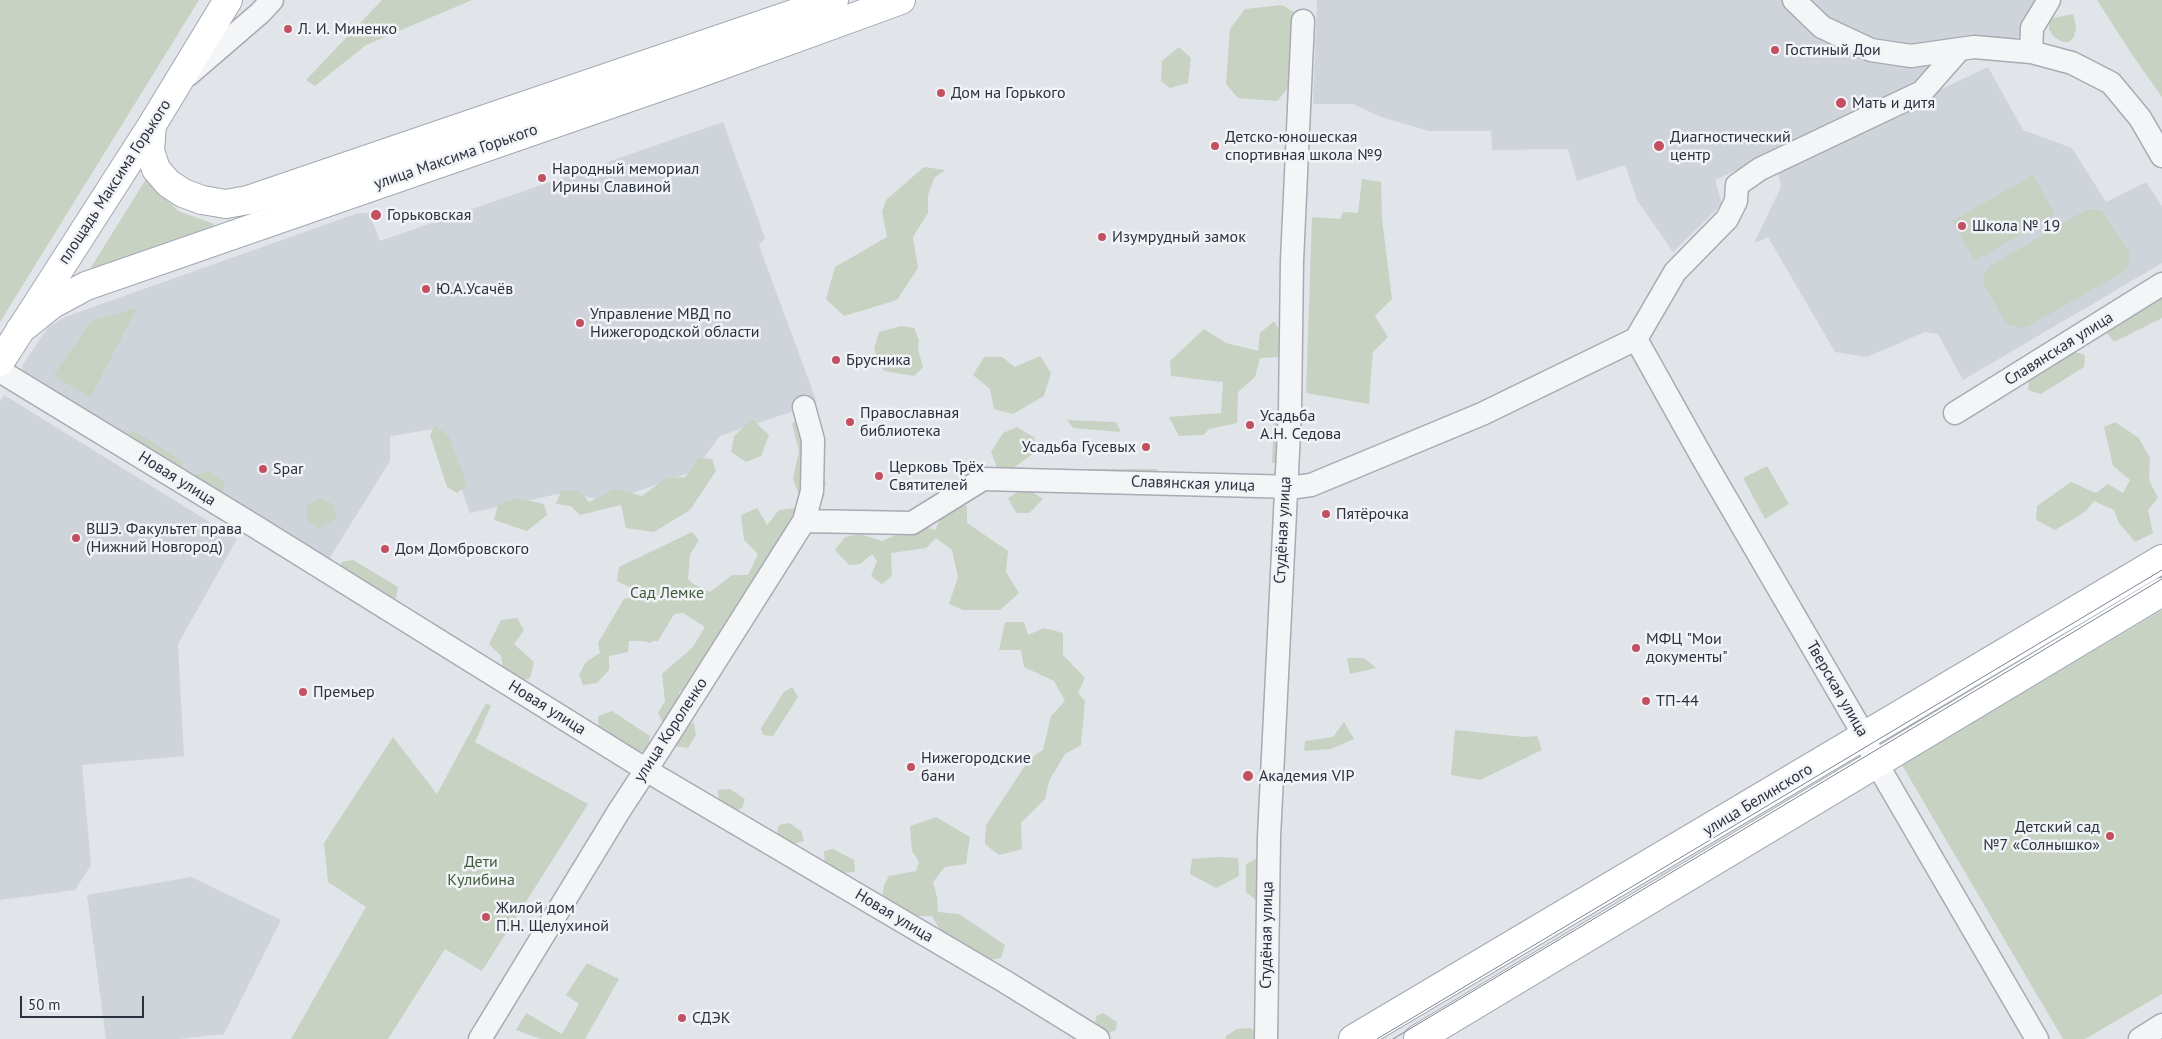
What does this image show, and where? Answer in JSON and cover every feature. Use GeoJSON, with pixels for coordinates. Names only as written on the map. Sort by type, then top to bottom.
{"type":"FeatureCollection","features":[{"type":"Feature","properties":{"kind":"main road","name":"площадь Максима Горького"},"geometry":{"type":"LineString","coordinates":[[0,362],[152,125],[228,0]]}},
{"type":"Feature","properties":{"kind":"main road","name":"улица Максима Горького"},"geometry":{"type":"LineString","coordinates":[[152,125],[150,150],[156,169],[168,183],[183,193],[202,200],[226,204],[241,201],[834,0]]}},
{"type":"Feature","properties":{"kind":"main road","name":"улица Максима Горького"},"geometry":{"type":"LineString","coordinates":[[20,330],[51,305],[86,286],[690,76],[901,0]]}},
{"type":"Feature","properties":{"kind":"main road","name":"улица Белинского"},"geometry":{"type":"LineString","coordinates":[[1353,1039],[2162,560]]}},
{"type":"Feature","properties":{"kind":"main road","name":"улица Белинского"},"geometry":{"type":"LineString","coordinates":[[1418,1039],[2162,592]]}},
{"type":"Feature","properties":{"kind":"street"},"geometry":{"type":"LineString","coordinates":[[176,86],[272,0]]}},
{"type":"Feature","properties":{"kind":"street"},"geometry":{"type":"LineString","coordinates":[[1794,0],[1822,27],[1871,50],[1911,56],[1974,47],[2031,52],[2072,63],[2111,83],[2140,118],[2162,156]]}},
{"type":"Feature","properties":{"kind":"street"},"geometry":{"type":"LineString","coordinates":[[2031,52],[2032,28],[2049,0]]}},
{"type":"Feature","properties":{"kind":"street","name":"Студёная улица"},"geometry":{"type":"LineString","coordinates":[[1266,1039],[1269,846],[1290,411],[1292,261],[1304,21]]}},
{"type":"Feature","properties":{"kind":"street"},"geometry":{"type":"LineString","coordinates":[[1636,339],[1675,272],[1727,219],[1736,201],[1737,185],[1760,168],[1922,92],[1959,50]]}},
{"type":"Feature","properties":{"kind":"street","name":"Славянская улица"},"geometry":{"type":"LineString","coordinates":[[1955,413],[2162,284]]}},
{"type":"Feature","properties":{"kind":"street","name":"Славянская улица"},"geometry":{"type":"LineString","coordinates":[[804,521],[912,523],[983,479],[1311,486],[1482,414],[1636,339]]}},
{"type":"Feature","properties":{"kind":"street","name":"Тверская улица"},"geometry":{"type":"LineString","coordinates":[[1636,339],[1864,737],[1877,764],[2037,1039]]}},
{"type":"Feature","properties":{"kind":"street","name":"Новая улица"},"geometry":{"type":"LineString","coordinates":[[0,371],[646,769],[1004,981],[1098,1039]]}},
{"type":"Feature","properties":{"kind":"street","name":"улица Короленко"},"geometry":{"type":"LineString","coordinates":[[480,1039],[646,769],[804,521],[812,491],[813,440],[804,408]]}},
{"type":"Feature","properties":{"kind":"street"},"geometry":{"type":"LineString","coordinates":[[2140,1039],[2162,1025]]}},
{"type":"Feature","properties":{"kind":"shaded area"},"geometry":{"type":"Polygon","coordinates":[[[1317,0],[2042,0],[2020,36],[1924,76],[1900,94],[1715,180],[1722,204],[1673,252],[1637,200],[1625,165],[1577,181],[1568,149],[1492,150],[1491,131],[1429,131],[1381,117],[1353,104],[1313,104],[1317,0]]]}},
{"type":"Feature","properties":{"kind":"shaded area","name":"Школа № 19"},"geometry":{"type":"Polygon","coordinates":[[[1988,67],[2023,130],[2072,148],[2106,202],[2146,182],[2162,206],[2162,263],[1963,380],[1938,334],[1925,332],[1867,357],[1835,352],[1768,237],[1754,243],[1781,187],[1777,167],[1988,67]]]}},
{"type":"Feature","properties":{"kind":"shaded area","name":"Управление МВД по Нижегородской области"},"geometry":{"type":"Polygon","coordinates":[[[723,122],[765,238],[759,245],[817,403],[720,436],[694,471],[608,502],[567,492],[470,513],[440,428],[390,436],[390,461],[327,562],[25,375],[22,366],[48,327],[65,317],[358,213],[369,213],[380,241],[723,122]]]}},
{"type":"Feature","properties":{"kind":"shaded area"},"geometry":{"type":"Polygon","coordinates":[[[4,395],[237,539],[178,644],[184,756],[82,765],[91,865],[75,890],[0,900],[0,401],[4,395]]]}},
{"type":"Feature","properties":{"kind":"shaded area"},"geometry":{"type":"Polygon","coordinates":[[[191,877],[281,920],[224,1034],[179,1039],[106,1039],[87,895],[191,877]]]}},
{"type":"Feature","properties":{"kind":"green space"},"geometry":{"type":"Polygon","coordinates":[[[0,0],[199,0],[0,322],[0,0]]]}},
{"type":"Feature","properties":{"kind":"green space"},"geometry":{"type":"Polygon","coordinates":[[[382,0],[472,0],[366,45],[315,86],[306,80],[382,0]]]}},
{"type":"Feature","properties":{"kind":"green space"},"geometry":{"type":"Polygon","coordinates":[[[2097,0],[2162,0],[2162,97],[2131,53],[2097,0]]]}},
{"type":"Feature","properties":{"kind":"green space"},"geometry":{"type":"Polygon","coordinates":[[[1282,5],[1299,15],[1295,80],[1277,101],[1238,98],[1226,84],[1230,29],[1245,9],[1282,5]]]}},
{"type":"Feature","properties":{"kind":"green space"},"geometry":{"type":"Polygon","coordinates":[[[2073,14],[2076,27],[2074,37],[2069,42],[2063,42],[2054,37],[2049,30],[2049,19],[2073,14]]]}},
{"type":"Feature","properties":{"kind":"green space"},"geometry":{"type":"Polygon","coordinates":[[[1179,47],[1191,58],[1188,83],[1170,88],[1161,81],[1162,61],[1179,47]]]}},
{"type":"Feature","properties":{"kind":"green space"},"geometry":{"type":"Polygon","coordinates":[[[924,167],[945,170],[934,178],[928,195],[928,213],[913,237],[918,268],[897,300],[844,316],[826,299],[835,267],[887,237],[882,212],[886,200],[924,167]]]}},
{"type":"Feature","properties":{"kind":"green space"},"geometry":{"type":"Polygon","coordinates":[[[2033,175],[2055,214],[1975,261],[1952,221],[2033,175]]]}},
{"type":"Feature","properties":{"kind":"green space"},"geometry":{"type":"Polygon","coordinates":[[[146,179],[178,211],[214,224],[212,229],[90,269],[146,179]]]}},
{"type":"Feature","properties":{"kind":"green space"},"geometry":{"type":"Polygon","coordinates":[[[1362,179],[1381,182],[1382,219],[1392,299],[1375,316],[1388,337],[1373,352],[1369,404],[1306,393],[1312,217],[1340,219],[1343,212],[1358,213],[1362,179]]]}},
{"type":"Feature","properties":{"kind":"green space"},"geometry":{"type":"Polygon","coordinates":[[[2086,210],[2102,211],[2130,253],[2128,267],[2122,273],[2028,326],[2021,328],[2007,324],[1984,285],[1986,271],[1990,266],[2086,210]]]}},
{"type":"Feature","properties":{"kind":"green space"},"geometry":{"type":"Polygon","coordinates":[[[2162,289],[2162,318],[2114,342],[2103,328],[2162,289]]]}},
{"type":"Feature","properties":{"kind":"green space"},"geometry":{"type":"Polygon","coordinates":[[[137,308],[90,398],[54,375],[91,321],[137,308]]]}},
{"type":"Feature","properties":{"kind":"green space"},"geometry":{"type":"Polygon","coordinates":[[[1274,321],[1285,339],[1279,357],[1260,358],[1255,377],[1238,392],[1237,423],[1209,429],[1203,435],[1179,436],[1169,417],[1221,413],[1223,382],[1171,376],[1170,361],[1204,329],[1226,343],[1258,351],[1260,333],[1274,321]]]}},
{"type":"Feature","properties":{"kind":"green space"},"geometry":{"type":"Polygon","coordinates":[[[901,326],[914,328],[919,340],[918,349],[923,367],[914,376],[884,371],[874,349],[879,332],[901,326]]]}},
{"type":"Feature","properties":{"kind":"green space"},"geometry":{"type":"Polygon","coordinates":[[[2068,350],[2085,355],[2084,367],[2041,394],[2028,390],[2030,374],[2068,350]]]}},
{"type":"Feature","properties":{"kind":"green space"},"geometry":{"type":"Polygon","coordinates":[[[1040,356],[1051,373],[1044,396],[1013,414],[994,409],[990,389],[973,375],[984,357],[1002,357],[1015,367],[1040,356]]]}},
{"type":"Feature","properties":{"kind":"green space"},"geometry":{"type":"Polygon","coordinates":[[[800,416],[811,418],[825,445],[817,464],[826,484],[816,499],[801,500],[793,479],[799,451],[792,424],[800,416]]]}},
{"type":"Feature","properties":{"kind":"green space"},"geometry":{"type":"Polygon","coordinates":[[[1279,417],[1278,463],[1272,463],[1274,418],[1279,417]]]}},
{"type":"Feature","properties":{"kind":"green space"},"geometry":{"type":"Polygon","coordinates":[[[752,419],[769,435],[761,456],[746,462],[731,452],[734,436],[752,419]]]}},
{"type":"Feature","properties":{"kind":"green space"},"geometry":{"type":"Polygon","coordinates":[[[1067,420],[1116,422],[1121,432],[1073,428],[1067,420]]]}},
{"type":"Feature","properties":{"kind":"green space"},"geometry":{"type":"Polygon","coordinates":[[[2115,422],[2139,438],[2150,458],[2149,480],[2158,498],[2148,510],[2153,533],[2135,542],[2119,523],[2114,510],[2094,501],[2085,512],[2055,530],[2036,520],[2037,506],[2071,482],[2096,493],[2108,484],[2123,493],[2130,480],[2113,466],[2104,427],[2115,422]]]}},
{"type":"Feature","properties":{"kind":"green space"},"geometry":{"type":"Polygon","coordinates":[[[435,425],[449,436],[467,485],[457,493],[447,487],[430,435],[435,425]]]}},
{"type":"Feature","properties":{"kind":"green space"},"geometry":{"type":"Polygon","coordinates":[[[1017,427],[1035,438],[1034,453],[1013,468],[997,467],[991,452],[1003,433],[1017,427]]]}},
{"type":"Feature","properties":{"kind":"green space"},"geometry":{"type":"Polygon","coordinates":[[[136,432],[183,461],[178,474],[125,450],[124,433],[136,432]]]}},
{"type":"Feature","properties":{"kind":"green space"},"geometry":{"type":"Polygon","coordinates":[[[699,458],[712,459],[716,471],[690,510],[654,532],[626,528],[621,505],[580,515],[571,506],[556,504],[561,491],[579,490],[589,502],[615,489],[642,496],[666,478],[685,477],[699,458]]]}},
{"type":"Feature","properties":{"kind":"green space"},"geometry":{"type":"Polygon","coordinates":[[[1767,466],[1789,504],[1765,519],[1743,478],[1767,466]]]}},
{"type":"Feature","properties":{"kind":"green space"},"geometry":{"type":"Polygon","coordinates":[[[1088,469],[1157,469],[1159,475],[1086,473],[1088,469]]]}},
{"type":"Feature","properties":{"kind":"green space"},"geometry":{"type":"Polygon","coordinates":[[[209,471],[224,481],[223,495],[193,493],[194,476],[209,471]]]}},
{"type":"Feature","properties":{"kind":"green space"},"geometry":{"type":"Polygon","coordinates":[[[1025,487],[1043,499],[1029,513],[1016,513],[1008,498],[1025,487]]]}},
{"type":"Feature","properties":{"kind":"green space"},"geometry":{"type":"Polygon","coordinates":[[[321,498],[334,505],[336,519],[319,528],[307,521],[307,505],[321,498]]]}},
{"type":"Feature","properties":{"kind":"green space"},"geometry":{"type":"Polygon","coordinates":[[[517,498],[544,504],[547,515],[527,531],[494,520],[498,505],[517,498]]]}},
{"type":"Feature","properties":{"kind":"green space"},"geometry":{"type":"Polygon","coordinates":[[[967,506],[967,523],[1008,551],[1006,572],[1019,593],[1000,610],[963,610],[949,604],[958,577],[952,550],[936,538],[926,548],[891,553],[892,576],[882,584],[871,576],[877,561],[872,554],[860,564],[849,565],[835,550],[845,537],[860,534],[882,541],[919,525],[935,530],[946,507],[967,506]]]}},
{"type":"Feature","properties":{"kind":"green space","name":"Сад Лемке"},"geometry":{"type":"Polygon","coordinates":[[[757,508],[767,525],[779,510],[799,508],[695,686],[679,692],[683,707],[674,720],[662,721],[658,713],[665,701],[662,674],[693,647],[705,627],[683,613],[674,614],[658,641],[650,643],[629,641],[628,652],[609,656],[609,670],[597,683],[583,685],[579,675],[586,662],[600,653],[598,643],[624,599],[645,595],[617,581],[619,567],[692,532],[699,540],[690,555],[688,579],[693,584],[710,592],[732,575],[748,575],[758,554],[744,540],[741,515],[757,508]]]}},
{"type":"Feature","properties":{"kind":"green space"},"geometry":{"type":"Polygon","coordinates":[[[353,560],[398,587],[396,598],[384,602],[340,576],[341,562],[353,560]]]}},
{"type":"Feature","properties":{"kind":"green space"},"geometry":{"type":"Polygon","coordinates":[[[2162,610],[2162,994],[2085,1039],[2063,1039],[1902,765],[2162,610]]]}},
{"type":"Feature","properties":{"kind":"green space"},"geometry":{"type":"Polygon","coordinates":[[[517,618],[524,630],[514,644],[534,662],[530,678],[517,682],[504,673],[501,656],[489,644],[501,620],[517,618]]]}},
{"type":"Feature","properties":{"kind":"green space"},"geometry":{"type":"Polygon","coordinates":[[[1005,622],[1024,622],[1028,635],[1044,628],[1063,633],[1063,655],[1085,678],[1078,693],[1085,701],[1081,745],[1065,754],[1049,781],[1045,799],[1021,823],[1022,849],[999,855],[985,844],[986,825],[1030,758],[1043,750],[1051,716],[1065,701],[1054,681],[1024,667],[1021,650],[999,650],[1005,622]]]}},
{"type":"Feature","properties":{"kind":"green space"},"geometry":{"type":"Polygon","coordinates":[[[1347,658],[1364,658],[1376,668],[1350,674],[1347,658]]]}},
{"type":"Feature","properties":{"kind":"green space"},"geometry":{"type":"Polygon","coordinates":[[[792,687],[798,697],[773,736],[763,735],[761,728],[784,692],[792,687]]]}},
{"type":"Feature","properties":{"kind":"green space","name":"Дети Кулибина"},"geometry":{"type":"Polygon","coordinates":[[[486,703],[491,706],[475,742],[588,804],[482,971],[445,949],[388,1039],[291,1039],[366,907],[328,882],[324,843],[393,737],[437,794],[486,703]]]}},
{"type":"Feature","properties":{"kind":"green space"},"geometry":{"type":"Polygon","coordinates":[[[612,711],[650,736],[647,752],[632,751],[599,730],[598,716],[612,711]]]}},
{"type":"Feature","properties":{"kind":"green space"},"geometry":{"type":"Polygon","coordinates":[[[1344,722],[1354,739],[1331,749],[1304,751],[1305,741],[1333,737],[1344,722]]]}},
{"type":"Feature","properties":{"kind":"green space"},"geometry":{"type":"Polygon","coordinates":[[[694,723],[696,735],[688,748],[674,746],[682,724],[694,723]]]}},
{"type":"Feature","properties":{"kind":"green space"},"geometry":{"type":"Polygon","coordinates":[[[1455,730],[1524,737],[1537,736],[1542,750],[1480,780],[1451,775],[1455,730]]]}},
{"type":"Feature","properties":{"kind":"green space"},"geometry":{"type":"Polygon","coordinates":[[[730,789],[745,799],[742,808],[734,812],[719,803],[718,790],[730,789]]]}},
{"type":"Feature","properties":{"kind":"green space"},"geometry":{"type":"Polygon","coordinates":[[[936,817],[970,837],[966,864],[945,867],[933,882],[938,912],[959,914],[1005,945],[1001,958],[985,961],[941,931],[932,916],[909,916],[882,899],[884,885],[889,876],[916,871],[919,862],[912,851],[910,826],[936,817]]]}},
{"type":"Feature","properties":{"kind":"green space"},"geometry":{"type":"Polygon","coordinates":[[[789,823],[801,831],[804,841],[789,845],[776,837],[779,825],[789,823]]]}},
{"type":"Feature","properties":{"kind":"green space"},"geometry":{"type":"Polygon","coordinates":[[[833,849],[854,860],[855,872],[841,873],[825,863],[824,851],[833,849]]]}},
{"type":"Feature","properties":{"kind":"green space"},"geometry":{"type":"Polygon","coordinates":[[[1238,858],[1239,876],[1216,888],[1190,874],[1192,859],[1238,858]]]}},
{"type":"Feature","properties":{"kind":"green space"},"geometry":{"type":"Polygon","coordinates":[[[1258,858],[1257,901],[1246,892],[1246,864],[1258,858]]]}},
{"type":"Feature","properties":{"kind":"green space"},"geometry":{"type":"Polygon","coordinates":[[[587,963],[619,979],[585,1039],[541,1039],[516,1030],[526,1013],[562,1034],[579,1004],[566,995],[587,963]]]}},
{"type":"Feature","properties":{"kind":"green space"},"geometry":{"type":"Polygon","coordinates":[[[1103,1013],[1117,1022],[1116,1030],[1106,1034],[1095,1027],[1096,1016],[1103,1013]]]}},
{"type":"Feature","properties":{"kind":"green space"},"geometry":{"type":"Polygon","coordinates":[[[1251,1028],[1260,1039],[1226,1039],[1226,1036],[1237,1029],[1251,1028]]]}},
{"type":"Feature","properties":{"kind":"tram line"},"geometry":{"type":"LineString","coordinates":[[1377,1039],[2162,570]]}},
{"type":"Feature","properties":{"kind":"tram line"},"geometry":{"type":"LineString","coordinates":[[1393,1039],[2162,579]]}},
{"type":"Feature","properties":{"kind":"place","name":"Л. И. Миненко"},"geometry":{"type":"Point","coordinates":[288,29]}},
{"type":"Feature","properties":{"kind":"place","name":"Гостиный Дои"},"geometry":{"type":"Point","coordinates":[1775,50]}},
{"type":"Feature","properties":{"kind":"place","name":"Дом на Горького"},"geometry":{"type":"Point","coordinates":[941,93]}},
{"type":"Feature","properties":{"kind":"place","name":"Мать и дитя"},"geometry":{"type":"Point","coordinates":[1841,103]}},
{"type":"Feature","properties":{"kind":"place","name":"Детско-юношеская спортивная школа №9"},"geometry":{"type":"Point","coordinates":[1215,146]}},
{"type":"Feature","properties":{"kind":"place","name":"Диагностический центр"},"geometry":{"type":"Point","coordinates":[1659,146]}},
{"type":"Feature","properties":{"kind":"place","name":"Народный мемориал Ирины Славиной"},"geometry":{"type":"Point","coordinates":[542,178]}},
{"type":"Feature","properties":{"kind":"place","name":"Горьковская"},"geometry":{"type":"Point","coordinates":[376,215]}},
{"type":"Feature","properties":{"kind":"place","name":"Школа № 19"},"geometry":{"type":"Point","coordinates":[1962,226]}},
{"type":"Feature","properties":{"kind":"place","name":"Изумрудный замок"},"geometry":{"type":"Point","coordinates":[1102,237]}},
{"type":"Feature","properties":{"kind":"place","name":"Ю.А.Усачёв"},"geometry":{"type":"Point","coordinates":[426,289]}},
{"type":"Feature","properties":{"kind":"place","name":"Управление МВД по Нижегородской области"},"geometry":{"type":"Point","coordinates":[580,323]}},
{"type":"Feature","properties":{"kind":"place","name":"Брусника"},"geometry":{"type":"Point","coordinates":[836,360]}},
{"type":"Feature","properties":{"kind":"place","name":"Православная библиотека"},"geometry":{"type":"Point","coordinates":[850,422]}},
{"type":"Feature","properties":{"kind":"place","name":"Усадьба А.Н. Седова"},"geometry":{"type":"Point","coordinates":[1250,425]}},
{"type":"Feature","properties":{"kind":"place","name":"Усадьба Гусевых"},"geometry":{"type":"Point","coordinates":[1146,447]}},
{"type":"Feature","properties":{"kind":"place","name":"Spar"},"geometry":{"type":"Point","coordinates":[263,469]}},
{"type":"Feature","properties":{"kind":"place","name":"Церковь Трёх Святителей"},"geometry":{"type":"Point","coordinates":[879,476]}},
{"type":"Feature","properties":{"kind":"place","name":"Пятёрочка"},"geometry":{"type":"Point","coordinates":[1326,514]}},
{"type":"Feature","properties":{"kind":"place","name":"ВШЭ. Факультет права (Нижний Новгород)"},"geometry":{"type":"Point","coordinates":[76,538]}},
{"type":"Feature","properties":{"kind":"place","name":"Дом Домбровского"},"geometry":{"type":"Point","coordinates":[385,549]}},
{"type":"Feature","properties":{"kind":"place","name":"МФЦ \"Мои документы\""},"geometry":{"type":"Point","coordinates":[1636,648]}},
{"type":"Feature","properties":{"kind":"place","name":"Премьер"},"geometry":{"type":"Point","coordinates":[303,692]}},
{"type":"Feature","properties":{"kind":"place","name":"ТП-44"},"geometry":{"type":"Point","coordinates":[1646,701]}},
{"type":"Feature","properties":{"kind":"place","name":"Нижегородские бани"},"geometry":{"type":"Point","coordinates":[911,767]}},
{"type":"Feature","properties":{"kind":"place","name":"Академия VIP"},"geometry":{"type":"Point","coordinates":[1248,776]}},
{"type":"Feature","properties":{"kind":"place","name":"Детский сад №7 «Солнышко»"},"geometry":{"type":"Point","coordinates":[2110,836]}},
{"type":"Feature","properties":{"kind":"place","name":"Жилой дом П.Н. Щелухиной"},"geometry":{"type":"Point","coordinates":[486,917]}},
{"type":"Feature","properties":{"kind":"place","name":"СДЭК"},"geometry":{"type":"Point","coordinates":[682,1018]}}]}
